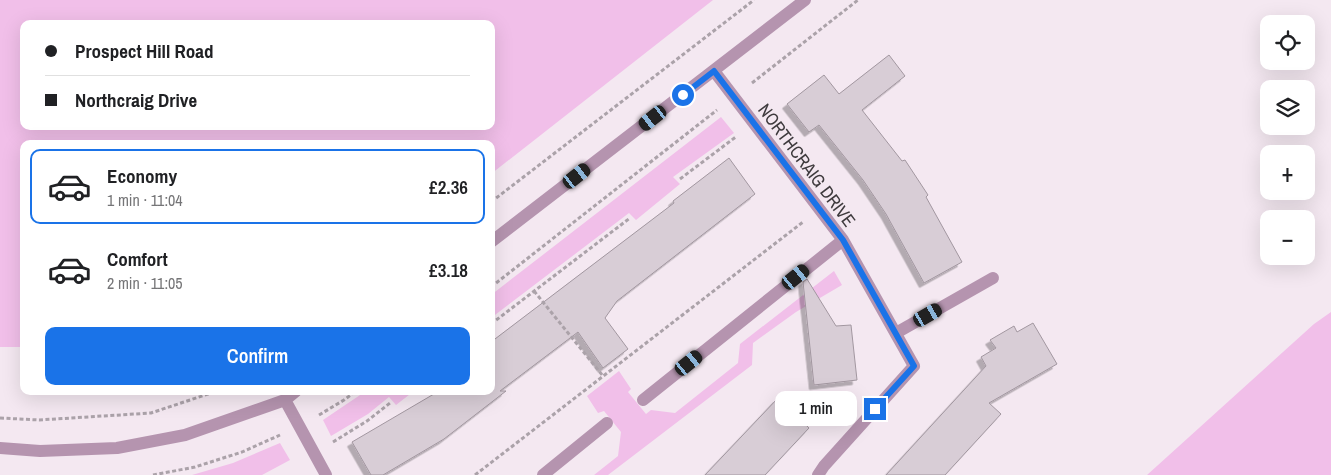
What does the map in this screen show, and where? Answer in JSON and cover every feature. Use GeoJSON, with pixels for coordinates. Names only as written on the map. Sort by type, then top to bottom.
{"type":"FeatureCollection","features":[{"type":"Feature","properties":{"kind":"street"},"geometry":{"type":"LineString","coordinates":[[495,239],[805,0]]}},
{"type":"Feature","properties":{"kind":"street","name":"NORTHCRAIG DRIVE"},"geometry":{"type":"LineString","coordinates":[[714,71],[843,240],[914,366],[818,475]]}},
{"type":"Feature","properties":{"kind":"street"},"geometry":{"type":"LineString","coordinates":[[643,400],[843,240]]}},
{"type":"Feature","properties":{"kind":"street"},"geometry":{"type":"LineString","coordinates":[[896,333],[993,278]]}},
{"type":"Feature","properties":{"kind":"street"},"geometry":{"type":"LineString","coordinates":[[0,448],[40,451],[117,448],[185,435],[285,400],[291,395]]}},
{"type":"Feature","properties":{"kind":"street"},"geometry":{"type":"LineString","coordinates":[[285,400],[326,475]]}},
{"type":"Feature","properties":{"kind":"street"},"geometry":{"type":"LineString","coordinates":[[543,475],[607,423]]}},
{"type":"Feature","properties":{"kind":"path"},"geometry":{"type":"LineString","coordinates":[[495,199],[754,0]]}},
{"type":"Feature","properties":{"kind":"path"},"geometry":{"type":"LineString","coordinates":[[495,284],[858,0]]}},
{"type":"Feature","properties":{"kind":"path"},"geometry":{"type":"LineString","coordinates":[[680,179],[754,124]]}},
{"type":"Feature","properties":{"kind":"path"},"geometry":{"type":"LineString","coordinates":[[474,475],[819,209]]}},
{"type":"Feature","properties":{"kind":"path"},"geometry":{"type":"LineString","coordinates":[[495,321],[630,218]]}},
{"type":"Feature","properties":{"kind":"path"},"geometry":{"type":"LineString","coordinates":[[534,291],[603,376]]}},
{"type":"Feature","properties":{"kind":"path"},"geometry":{"type":"LineString","coordinates":[[0,418],[39,420],[152,413],[205,395]]}},
{"type":"Feature","properties":{"kind":"path"},"geometry":{"type":"LineString","coordinates":[[153,475],[195,467],[242,452],[299,426],[351,395]]}},
{"type":"Feature","properties":{"kind":"path"},"geometry":{"type":"LineString","coordinates":[[313,452],[367,421],[390,403]]}},
{"type":"Feature","properties":{"kind":"shaded area"},"geometry":{"type":"Polygon","coordinates":[[[0,0],[713,0],[495,171],[495,140],[20,140],[20,347],[0,347],[0,0]]]}},
{"type":"Feature","properties":{"kind":"shaded area"},"geometry":{"type":"Polygon","coordinates":[[[721,117],[734,133],[673,177],[680,184],[636,220],[629,213],[495,315],[495,292],[721,117]]]}},
{"type":"Feature","properties":{"kind":"shaded area"},"geometry":{"type":"Polygon","coordinates":[[[834,271],[842,285],[796,312],[753,343],[752,365],[608,475],[594,475],[618,456],[621,432],[604,411],[598,413],[587,396],[619,371],[631,389],[628,392],[646,414],[651,410],[675,413],[738,363],[740,344],[834,271]]]}},
{"type":"Feature","properties":{"kind":"shaded area"},"geometry":{"type":"Polygon","coordinates":[[[1331,312],[1331,475],[1147,475],[1314,324],[1331,312]]]}},
{"type":"Feature","properties":{"kind":"shaded area"},"geometry":{"type":"Polygon","coordinates":[[[360,395],[409,395],[396,405],[389,397],[368,414],[331,436],[323,420],[360,395]]]}},
{"type":"Feature","properties":{"kind":"shaded area"},"geometry":{"type":"Polygon","coordinates":[[[280,443],[290,460],[262,475],[192,475],[233,463],[280,443]]]}},
{"type":"Feature","properties":{"kind":"building"},"geometry":{"type":"Polygon","coordinates":[[[889,55],[905,76],[862,110],[902,161],[905,160],[928,195],[926,197],[962,262],[924,283],[886,214],[863,180],[819,125],[809,132],[787,104],[824,75],[839,94],[889,55]]]}},
{"type":"Feature","properties":{"kind":"building"},"geometry":{"type":"Polygon","coordinates":[[[729,158],[755,194],[617,301],[605,318],[628,349],[603,368],[578,332],[500,391],[506,391],[444,439],[383,475],[371,475],[352,442],[432,395],[495,395],[495,339],[674,203],[673,201],[729,158]]]}},
{"type":"Feature","properties":{"kind":"building"},"geometry":{"type":"Polygon","coordinates":[[[807,279],[836,326],[851,325],[857,380],[814,385],[803,282],[807,279]]]}},
{"type":"Feature","properties":{"kind":"building"},"geometry":{"type":"Polygon","coordinates":[[[1033,323],[1057,364],[989,403],[1001,414],[945,475],[886,475],[986,366],[981,357],[996,348],[990,340],[1014,326],[1017,332],[1033,323]]]}},
{"type":"Feature","properties":{"kind":"building"},"geometry":{"type":"Polygon","coordinates":[[[778,398],[809,428],[765,475],[705,475],[778,398]]]}},
{"type":"Feature","properties":{"kind":"route"},"geometry":{"type":"LineString","coordinates":[[683,95],[714,71],[843,240],[914,366],[875,409]]}}]}
